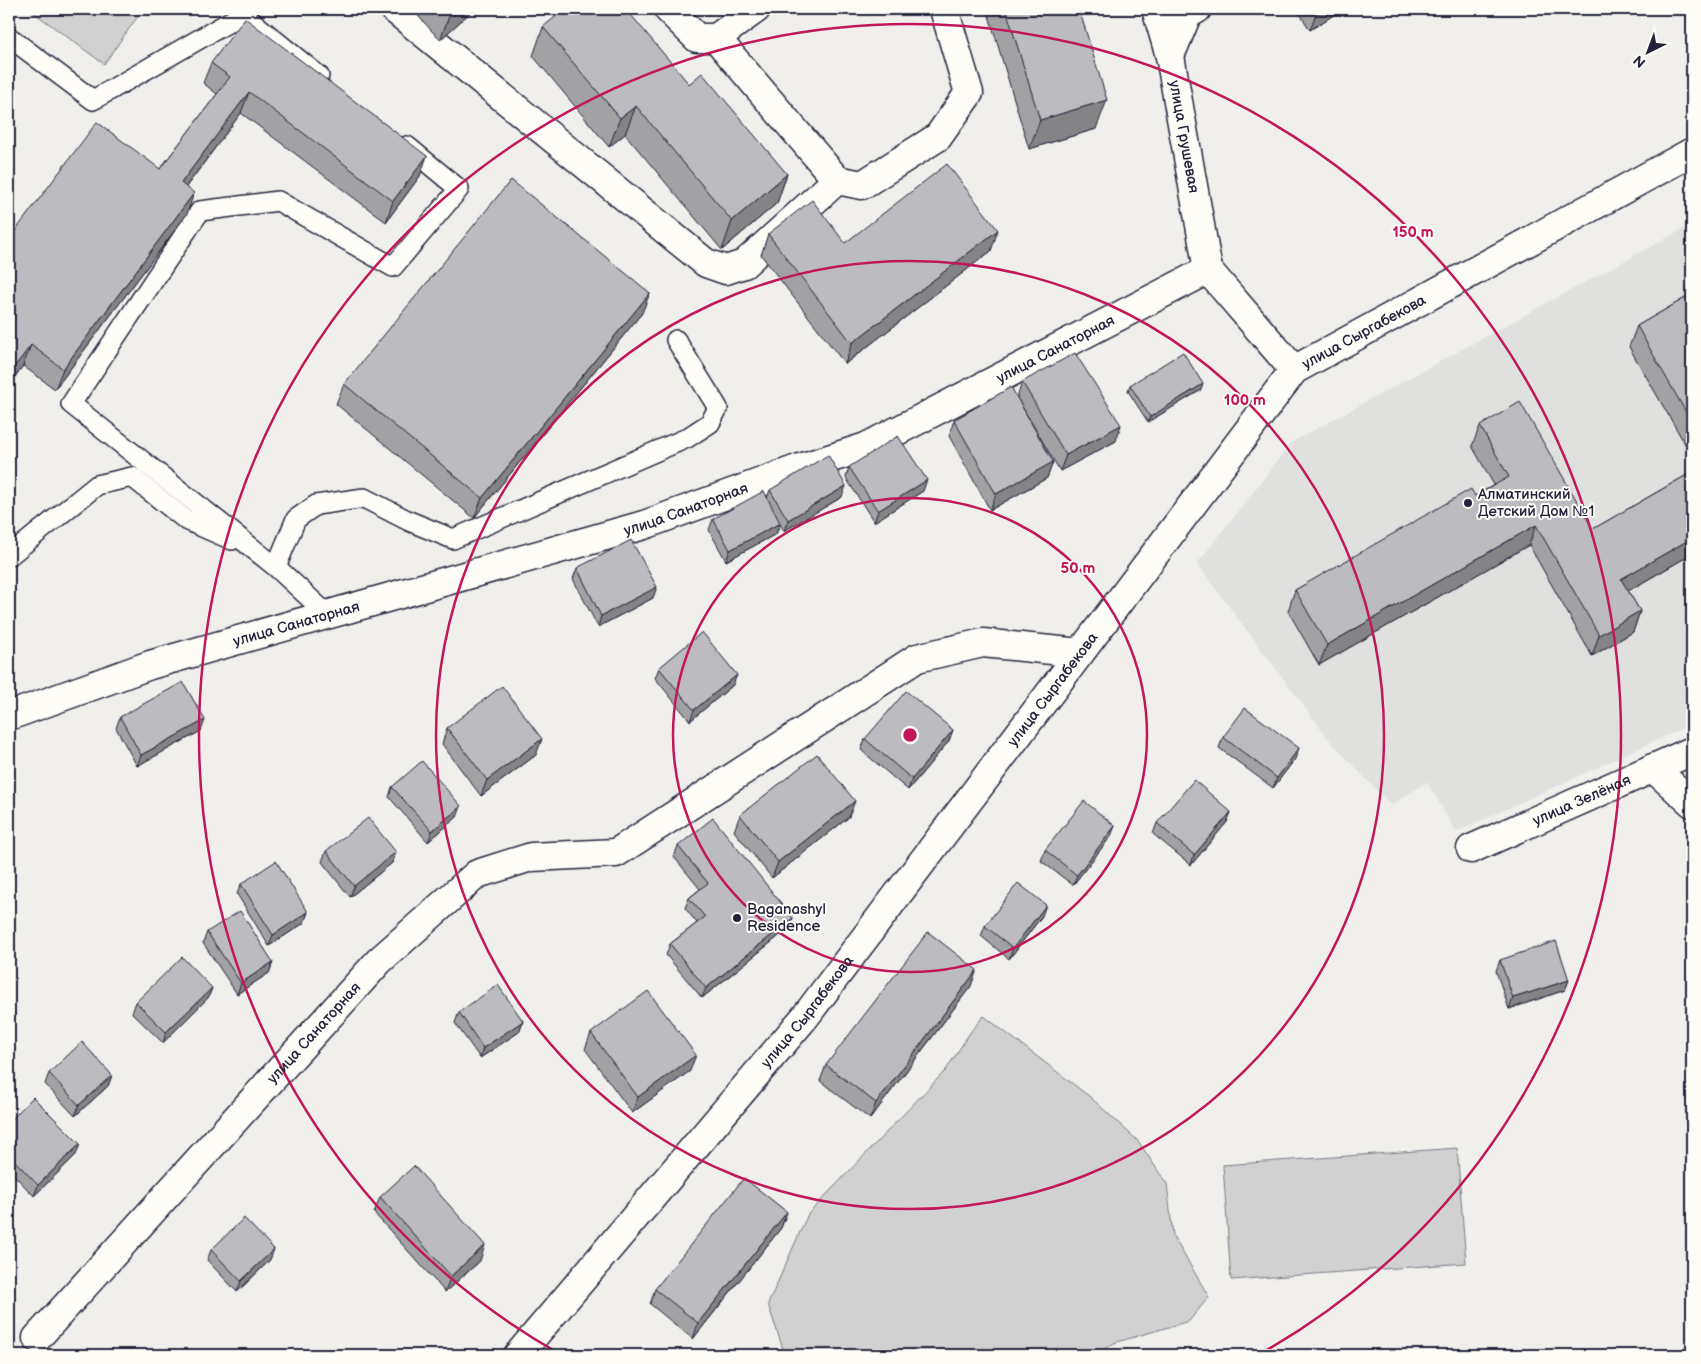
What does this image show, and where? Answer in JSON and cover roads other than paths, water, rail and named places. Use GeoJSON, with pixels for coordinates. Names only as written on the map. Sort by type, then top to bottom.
{"type":"FeatureCollection","features":[{"type":"Feature","properties":{"kind":"street"},"geometry":{"type":"LineString","coordinates":[[394,9],[706,263],[726,270],[744,264],[837,180]]}},
{"type":"Feature","properties":{"kind":"street"},"geometry":{"type":"LineString","coordinates":[[668,9],[696,38],[716,38],[756,9]]}},
{"type":"Feature","properties":{"kind":"street"},"geometry":{"type":"LineString","coordinates":[[716,38],[837,180],[862,185],[938,136],[969,93],[944,9]]}},
{"type":"Feature","properties":{"kind":"street","name":"улица Грушевая"},"geometry":{"type":"LineString","coordinates":[[1156,9],[1170,56],[1208,270]]}},
{"type":"Feature","properties":{"kind":"street"},"geometry":{"type":"LineString","coordinates":[[1170,56],[1187,15],[1196,9]]}},
{"type":"Feature","properties":{"kind":"street","name":"улица Сыргабекова"},"geometry":{"type":"LineString","coordinates":[[518,1355],[805,1017],[1294,370],[1692,152]]}},
{"type":"Feature","properties":{"kind":"street"},"geometry":{"type":"LineString","coordinates":[[1208,270],[1294,370]]}},
{"type":"Feature","properties":{"kind":"street","name":"улица Санаторная"},"geometry":{"type":"LineString","coordinates":[[9,716],[150,665],[644,525],[800,468],[866,447],[1208,270]]}},
{"type":"Feature","properties":{"kind":"street","name":"улица Санаторная"},"geometry":{"type":"LineString","coordinates":[[37,1338],[379,961],[477,874],[531,857],[616,853],[917,658],[983,643],[1080,653]]}},
{"type":"Feature","properties":{"kind":"street","name":"улица Зелёная"},"geometry":{"type":"LineString","coordinates":[[1471,849],[1692,751]]}},
{"type":"Feature","properties":{"kind":"street"},"geometry":{"type":"LineString","coordinates":[[1653,768],[1692,803]]}},
{"type":"Feature","properties":{"kind":"lane"},"geometry":{"type":"LineString","coordinates":[[9,37],[93,100],[243,14],[336,89]]}},
{"type":"Feature","properties":{"kind":"lane"},"geometry":{"type":"LineString","coordinates":[[328,615],[258,552],[71,404],[200,211],[278,201],[393,267],[459,189],[390,133]]}},
{"type":"Feature","properties":{"kind":"lane"},"geometry":{"type":"LineString","coordinates":[[276,567],[296,519],[316,505],[364,498],[453,539],[687,438],[710,424],[718,408],[676,340]]}},
{"type":"Feature","properties":{"kind":"lane"},"geometry":{"type":"LineString","coordinates":[[9,556],[97,485],[132,477],[186,520],[258,552]]}},
{"type":"Feature","properties":{"kind":"place","name":"Алматинский Детский Дом №1"},"geometry":{"type":"Point","coordinates":[1468,503]}},
{"type":"Feature","properties":{"kind":"place","name":"Baganashyl Residence"},"geometry":{"type":"Point","coordinates":[737,918]}}]}
